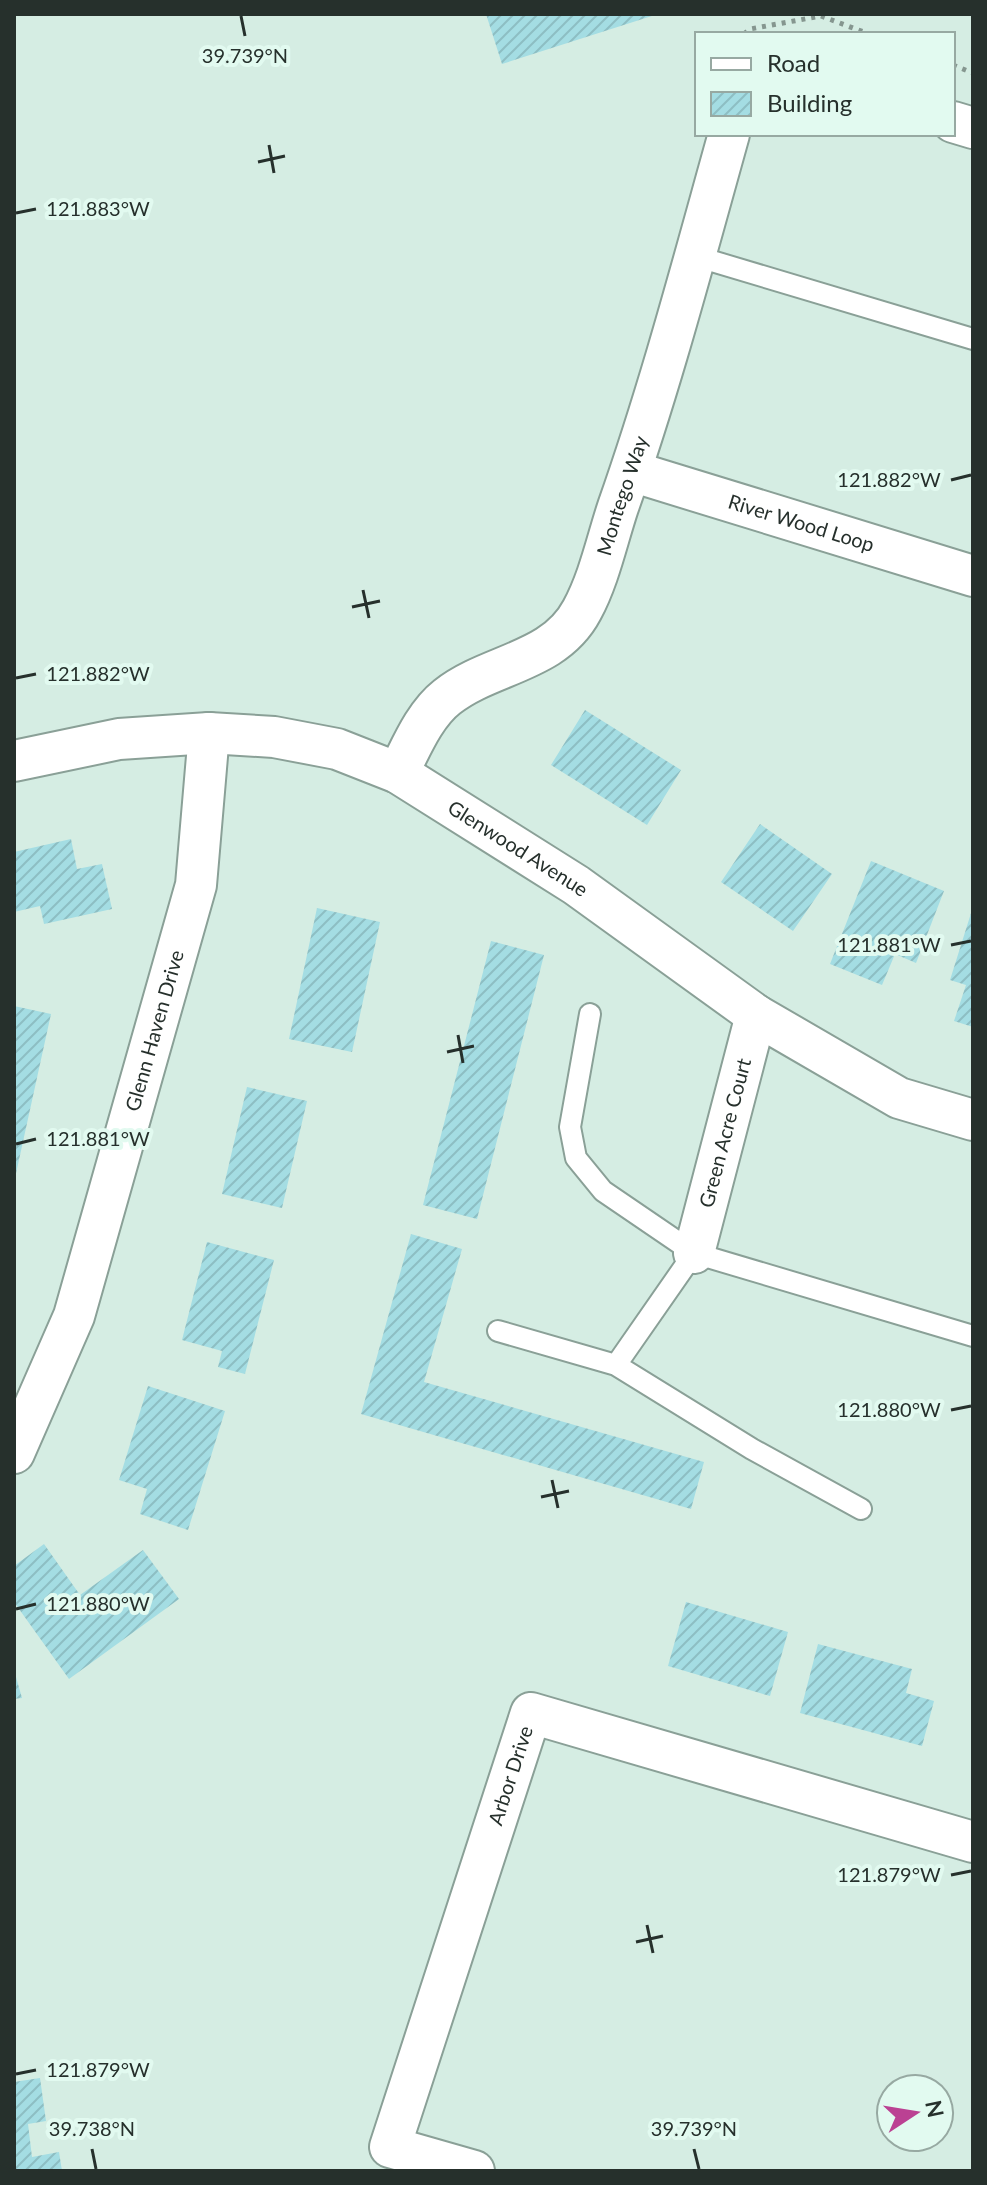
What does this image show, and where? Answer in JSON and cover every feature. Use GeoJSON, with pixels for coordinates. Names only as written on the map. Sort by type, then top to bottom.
{"type":"FeatureCollection","features":[{"type":"Feature","properties":{"kind":"street","name":"Montego Way"},"geometry":{"type":"LineString","coordinates":[[398,773],[422,728],[445,699],[469,682],[531,657],[556,641],[582,611],[631,471],[728,136]]}},
{"type":"Feature","properties":{"kind":"street","name":"River Wood Loop"},"geometry":{"type":"LineString","coordinates":[[631,471],[973,576]]}},
{"type":"Feature","properties":{"kind":"street","name":"Glenwood Avenue"},"geometry":{"type":"LineString","coordinates":[[14,761],[119,739],[209,733],[274,737],[337,749],[398,773],[576,885],[756,1015],[899,1098],[973,1120]]}},
{"type":"Feature","properties":{"kind":"street","name":"Glenn Haven Drive"},"geometry":{"type":"LineString","coordinates":[[14,1453],[74,1316],[196,885],[209,733]]}},
{"type":"Feature","properties":{"kind":"street","name":"Green Acre Court"},"geometry":{"type":"LineString","coordinates":[[694,1253],[756,1015]]}},
{"type":"Feature","properties":{"kind":"street","name":"Arbor Drive"},"geometry":{"type":"LineString","coordinates":[[474,2171],[390,2147],[531,1713],[973,1842]]}},
{"type":"Feature","properties":{"kind":"lane"},"geometry":{"type":"LineString","coordinates":[[695,256],[973,339]]}},
{"type":"Feature","properties":{"kind":"lane"},"geometry":{"type":"LineString","coordinates":[[590,1014],[570,1127],[576,1158],[603,1191],[694,1253],[973,1336]]}},
{"type":"Feature","properties":{"kind":"lane"},"geometry":{"type":"LineString","coordinates":[[616,1365],[694,1253]]}},
{"type":"Feature","properties":{"kind":"lane"},"geometry":{"type":"LineString","coordinates":[[498,1331],[616,1365],[752,1449],[861,1509]]}},
{"type":"Feature","properties":{"kind":"path"},"geometry":{"type":"LineString","coordinates":[[746,32],[821,16],[864,32]]}},
{"type":"Feature","properties":{"kind":"building"},"geometry":{"type":"Polygon","coordinates":[[[486,14],[655,14],[655,15],[502,64],[486,14]]]}},
{"type":"Feature","properties":{"kind":"building"},"geometry":{"type":"Polygon","coordinates":[[[585,710],[681,770],[647,825],[551,765],[585,710]]]}},
{"type":"Feature","properties":{"kind":"building"},"geometry":{"type":"Polygon","coordinates":[[[760,824],[832,874],[793,931],[721,882],[760,824]]]}},
{"type":"Feature","properties":{"kind":"building"},"geometry":{"type":"Polygon","coordinates":[[[71,839],[77,869],[102,864],[112,909],[44,924],[40,906],[14,912],[14,852],[71,839]]]}},
{"type":"Feature","properties":{"kind":"building"},"geometry":{"type":"Polygon","coordinates":[[[871,861],[944,891],[916,963],[895,954],[882,985],[830,964],[871,861]]]}},
{"type":"Feature","properties":{"kind":"building"},"geometry":{"type":"Polygon","coordinates":[[[317,908],[380,922],[352,1052],[289,1039],[317,908]]]}},
{"type":"Feature","properties":{"kind":"building"},"geometry":{"type":"Polygon","coordinates":[[[972,910],[973,1027],[954,1021],[966,985],[950,980],[972,910]]]}},
{"type":"Feature","properties":{"kind":"building"},"geometry":{"type":"Polygon","coordinates":[[[491,941],[544,955],[477,1219],[423,1205],[491,941]]]}},
{"type":"Feature","properties":{"kind":"building"},"geometry":{"type":"Polygon","coordinates":[[[14,1006],[51,1014],[15,1178],[14,1178],[14,1006]]]}},
{"type":"Feature","properties":{"kind":"building"},"geometry":{"type":"Polygon","coordinates":[[[247,1087],[307,1101],[282,1208],[222,1194],[247,1087]]]}},
{"type":"Feature","properties":{"kind":"building"},"geometry":{"type":"Polygon","coordinates":[[[411,1234],[462,1249],[424,1382],[704,1462],[691,1509],[361,1414],[411,1234]]]}},
{"type":"Feature","properties":{"kind":"building"},"geometry":{"type":"Polygon","coordinates":[[[207,1242],[274,1260],[245,1374],[218,1367],[222,1351],[182,1340],[207,1242]]]}},
{"type":"Feature","properties":{"kind":"building"},"geometry":{"type":"Polygon","coordinates":[[[148,1386],[225,1411],[188,1530],[140,1514],[147,1489],[119,1480],[148,1386]]]}},
{"type":"Feature","properties":{"kind":"building"},"geometry":{"type":"Polygon","coordinates":[[[44,1544],[80,1595],[143,1550],[179,1599],[69,1679],[14,1602],[14,1566],[44,1544]]]}},
{"type":"Feature","properties":{"kind":"building"},"geometry":{"type":"Polygon","coordinates":[[[686,1602],[788,1632],[770,1696],[668,1666],[686,1602]]]}},
{"type":"Feature","properties":{"kind":"building"},"geometry":{"type":"Polygon","coordinates":[[[818,1644],[912,1669],[906,1693],[934,1701],[922,1746],[800,1713],[818,1644]]]}},
{"type":"Feature","properties":{"kind":"building"},"geometry":{"type":"Polygon","coordinates":[[[14,1670],[22,1698],[14,1699],[14,1670]]]}},
{"type":"Feature","properties":{"kind":"building"},"geometry":{"type":"Polygon","coordinates":[[[40,2078],[46,2121],[28,2124],[32,2157],[59,2152],[62,2171],[14,2171],[14,2082],[40,2078]]]}}]}
